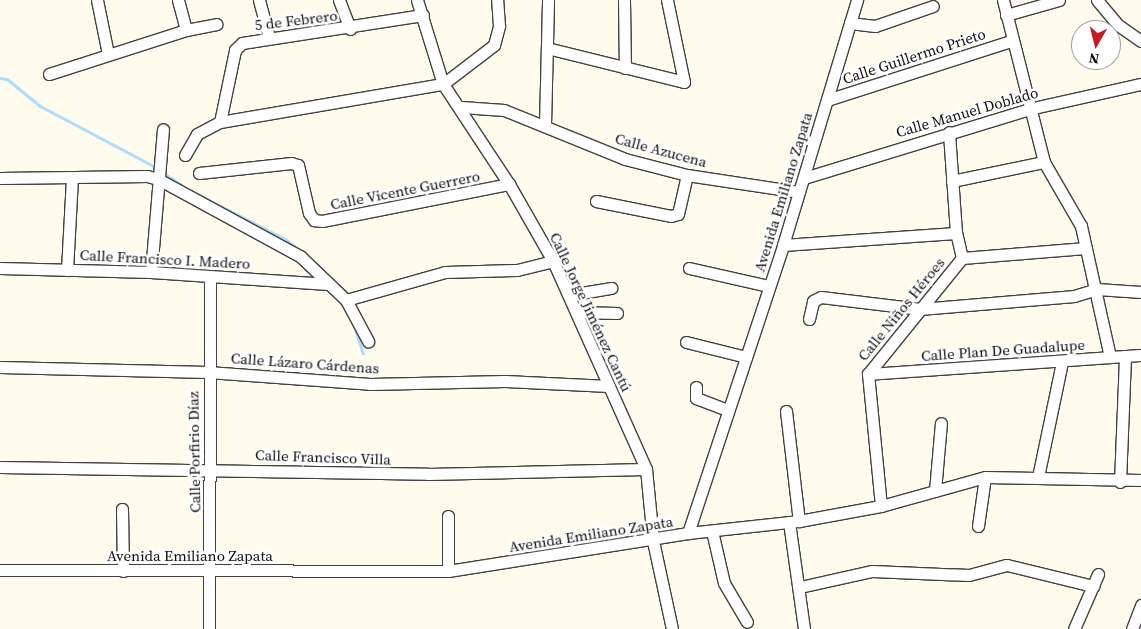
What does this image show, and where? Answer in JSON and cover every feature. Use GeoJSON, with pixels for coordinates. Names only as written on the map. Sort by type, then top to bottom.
{"type":"FeatureCollection","features":[{"type":"Feature","properties":{"kind":"street"},"geometry":{"type":"LineString","coordinates":[[97,0],[108,54]]}},
{"type":"Feature","properties":{"kind":"street"},"geometry":{"type":"LineString","coordinates":[[178,0],[186,30]]}},
{"type":"Feature","properties":{"kind":"street"},"geometry":{"type":"LineString","coordinates":[[259,0],[269,37]]}},
{"type":"Feature","properties":{"kind":"street"},"geometry":{"type":"LineString","coordinates":[[339,0],[350,28]]}},
{"type":"Feature","properties":{"kind":"street","name":"Calle Jorge Jiménez Cantú"},"geometry":{"type":"LineString","coordinates":[[417,0],[443,84],[461,107],[510,184],[554,261],[646,469],[653,541],[672,629]]}},
{"type":"Feature","properties":{"kind":"street"},"geometry":{"type":"LineString","coordinates":[[185,155],[197,134],[220,122],[443,84],[494,45],[499,26],[498,0]]}},
{"type":"Feature","properties":{"kind":"street"},"geometry":{"type":"LineString","coordinates":[[545,125],[548,0]]}},
{"type":"Feature","properties":{"kind":"street"},"geometry":{"type":"LineString","coordinates":[[624,0],[625,68]]}},
{"type":"Feature","properties":{"kind":"street"},"geometry":{"type":"LineString","coordinates":[[547,48],[684,82],[667,0]]}},
{"type":"Feature","properties":{"kind":"street","name":"Avenida Emiliano Zapata"},"geometry":{"type":"LineString","coordinates":[[0,570],[448,571],[653,541],[688,533],[783,246],[856,0]]}},
{"type":"Feature","properties":{"kind":"street"},"geometry":{"type":"LineString","coordinates":[[1003,0],[1011,41],[1044,162],[1080,226],[1097,289],[1110,357]]}},
{"type":"Feature","properties":{"kind":"street"},"geometry":{"type":"LineString","coordinates":[[1006,15],[1059,0]]}},
{"type":"Feature","properties":{"kind":"street"},"geometry":{"type":"LineString","coordinates":[[1097,0],[1118,25],[1141,41]]}},
{"type":"Feature","properties":{"kind":"street"},"geometry":{"type":"LineString","coordinates":[[850,23],[875,26],[933,6]]}},
{"type":"Feature","properties":{"kind":"street","name":"5 de Febrero"},"geometry":{"type":"LineString","coordinates":[[220,122],[235,50],[242,43],[269,37],[350,28],[423,15]]}},
{"type":"Feature","properties":{"kind":"street"},"geometry":{"type":"LineString","coordinates":[[49,74],[186,30],[216,24]]}},
{"type":"Feature","properties":{"kind":"street","name":"Calle Guillermo Prieto"},"geometry":{"type":"LineString","coordinates":[[826,100],[1011,41]]}},
{"type":"Feature","properties":{"kind":"street","name":"Calle Manuel Doblado"},"geometry":{"type":"LineString","coordinates":[[804,178],[1029,109],[1141,84]]}},
{"type":"Feature","properties":{"kind":"street","name":"Calle Azucena"},"geometry":{"type":"LineString","coordinates":[[461,107],[504,110],[626,159],[687,175],[799,192]]}},
{"type":"Feature","properties":{"kind":"street"},"geometry":{"type":"LineString","coordinates":[[151,272],[163,130]]}},
{"type":"Feature","properties":{"kind":"street","name":"Calle Niños Héroes"},"geometry":{"type":"LineString","coordinates":[[881,506],[868,374],[962,258],[956,233],[949,132]]}},
{"type":"Feature","properties":{"kind":"street"},"geometry":{"type":"LineString","coordinates":[[952,181],[1044,162]]}},
{"type":"Feature","properties":{"kind":"street","name":"Calle Vicente Guerrero"},"geometry":{"type":"LineString","coordinates":[[199,173],[291,163],[298,165],[309,213],[314,220],[322,221],[510,184]]}},
{"type":"Feature","properties":{"kind":"street"},"geometry":{"type":"LineString","coordinates":[[596,201],[671,216],[678,214],[681,208],[687,175]]}},
{"type":"Feature","properties":{"kind":"street"},"geometry":{"type":"LineString","coordinates":[[0,178],[147,176],[158,179],[286,246],[347,299],[368,341]]}},
{"type":"Feature","properties":{"kind":"street"},"geometry":{"type":"LineString","coordinates":[[67,270],[72,178]]}},
{"type":"Feature","properties":{"kind":"street"},"geometry":{"type":"LineString","coordinates":[[783,246],[956,233]]}},
{"type":"Feature","properties":{"kind":"street"},"geometry":{"type":"LineString","coordinates":[[962,258],[1086,248]]}},
{"type":"Feature","properties":{"kind":"street"},"geometry":{"type":"LineString","coordinates":[[347,299],[445,272],[517,270],[554,261]]}},
{"type":"Feature","properties":{"kind":"street","name":"Calle Francisco I. Madero"},"geometry":{"type":"LineString","coordinates":[[0,268],[151,272],[328,284]]}},
{"type":"Feature","properties":{"kind":"street"},"geometry":{"type":"LineString","coordinates":[[689,268],[769,286]]}},
{"type":"Feature","properties":{"kind":"street","name":"Calle Porfirio Díaz"},"geometry":{"type":"LineString","coordinates":[[209,629],[210,468],[208,372],[210,276]]}},
{"type":"Feature","properties":{"kind":"street"},"geometry":{"type":"LineString","coordinates":[[568,295],[611,288]]}},
{"type":"Feature","properties":{"kind":"street"},"geometry":{"type":"LineString","coordinates":[[809,319],[813,301],[821,297],[920,309],[1074,296],[1097,289],[1141,292]]}},
{"type":"Feature","properties":{"kind":"street"},"geometry":{"type":"LineString","coordinates":[[576,312],[617,314]]}},
{"type":"Feature","properties":{"kind":"street"},"geometry":{"type":"LineString","coordinates":[[686,342],[746,357]]}},
{"type":"Feature","properties":{"kind":"street"},"geometry":{"type":"LineString","coordinates":[[1120,482],[1125,356]]}},
{"type":"Feature","properties":{"kind":"street","name":"Calle Plan De Guadalupe"},"geometry":{"type":"LineString","coordinates":[[868,374],[1141,356]]}},
{"type":"Feature","properties":{"kind":"street"},"geometry":{"type":"LineString","coordinates":[[1038,477],[1062,362]]}},
{"type":"Feature","properties":{"kind":"street","name":"Calle Lázaro Cárdenas"},"geometry":{"type":"LineString","coordinates":[[0,367],[208,372],[370,384],[505,381],[609,386]]}},
{"type":"Feature","properties":{"kind":"street"},"geometry":{"type":"LineString","coordinates":[[696,387],[696,398],[728,410]]}},
{"type":"Feature","properties":{"kind":"street"},"geometry":{"type":"LineString","coordinates":[[786,411],[804,629]]}},
{"type":"Feature","properties":{"kind":"street"},"geometry":{"type":"LineString","coordinates":[[936,491],[942,423]]}},
{"type":"Feature","properties":{"kind":"street","name":"Calle Francisco Villa"},"geometry":{"type":"LineString","coordinates":[[0,468],[210,468],[428,474],[646,469]]}},
{"type":"Feature","properties":{"kind":"street"},"geometry":{"type":"LineString","coordinates":[[688,533],[794,522],[881,506],[985,477],[1038,477],[1120,482],[1141,480]]}},
{"type":"Feature","properties":{"kind":"street"},"geometry":{"type":"LineString","coordinates":[[978,526],[985,477]]}},
{"type":"Feature","properties":{"kind":"street"},"geometry":{"type":"LineString","coordinates":[[122,509],[123,571]]}},
{"type":"Feature","properties":{"kind":"street"},"geometry":{"type":"LineString","coordinates":[[448,516],[448,571]]}},
{"type":"Feature","properties":{"kind":"street"},"geometry":{"type":"LineString","coordinates":[[712,531],[724,583],[747,622]]}},
{"type":"Feature","properties":{"kind":"street"},"geometry":{"type":"LineString","coordinates":[[800,587],[872,571],[969,575],[1007,565],[1092,586]]}},
{"type":"Feature","properties":{"kind":"street"},"geometry":{"type":"LineString","coordinates":[[1074,629],[1098,574]]}},
{"type":"Feature","properties":{"kind":"street"},"geometry":{"type":"LineString","coordinates":[[1132,629],[1141,605]]}},
{"type":"Feature","properties":{"kind":"waterway"},"geometry":{"type":"LineString","coordinates":[[0,78],[7,79],[40,106],[157,168]]}},
{"type":"Feature","properties":{"kind":"waterway"},"geometry":{"type":"LineString","coordinates":[[162,172],[181,185]]}},
{"type":"Feature","properties":{"kind":"waterway"},"geometry":{"type":"LineString","coordinates":[[195,193],[285,239],[295,247]]}},
{"type":"Feature","properties":{"kind":"waterway"},"geometry":{"type":"LineString","coordinates":[[353,323],[363,353]]}}]}
